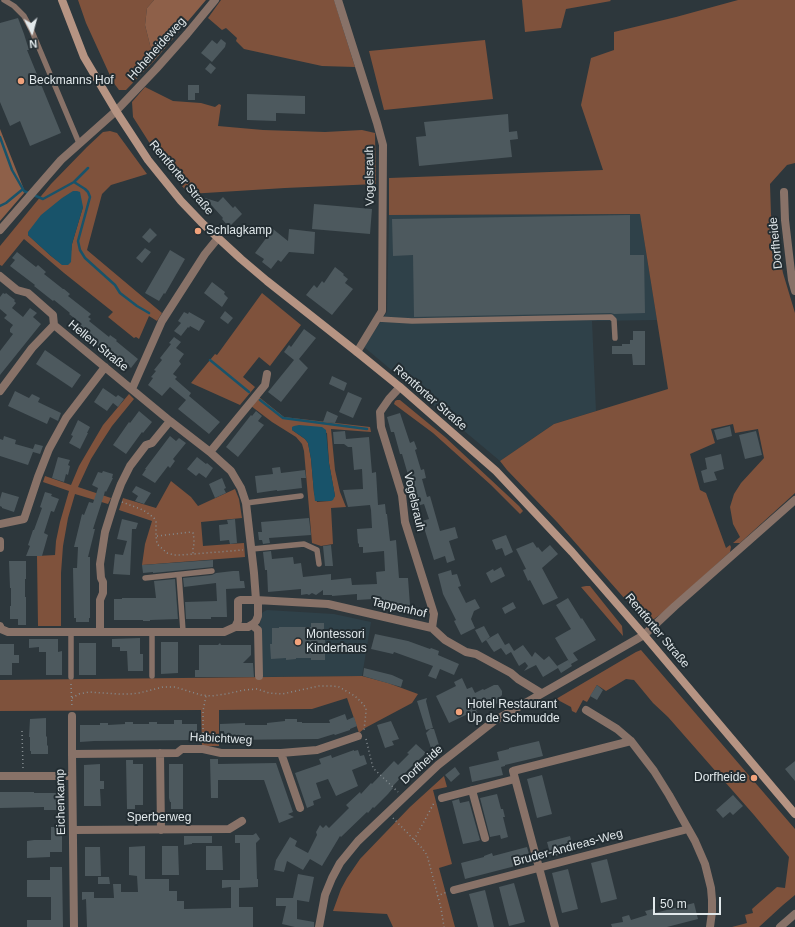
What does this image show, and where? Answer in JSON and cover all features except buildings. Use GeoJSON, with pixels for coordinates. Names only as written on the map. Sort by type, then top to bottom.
{"type":"FeatureCollection","features":[{"type":"Feature","properties":{"kind":"main road","name":"Rentforter Straße"},"geometry":{"type":"LineString","coordinates":[[62,0],[84,57],[116,112],[164,181],[203,224],[267,281],[400,387],[496,471],[572,552],[795,814]]}},
{"type":"Feature","properties":{"kind":"street","name":"Hoheheideweg"},"geometry":{"type":"LineString","coordinates":[[116,112],[187,34],[215,0]]}},
{"type":"Feature","properties":{"kind":"street","name":"Vogelsrauh"},"geometry":{"type":"LineString","coordinates":[[338,0],[383,145],[382,312],[357,352]]}},
{"type":"Feature","properties":{"kind":"street"},"geometry":{"type":"LineString","coordinates":[[0,230],[61,160],[116,112]]}},
{"type":"Feature","properties":{"kind":"street","name":"Dorfheide"},"geometry":{"type":"LineString","coordinates":[[784,192],[785,220],[792,280],[795,291]]}},
{"type":"Feature","properties":{"kind":"street","name":"Hellen Straße"},"geometry":{"type":"LineString","coordinates":[[132,389],[162,321],[205,254],[218,238]]}},
{"type":"Feature","properties":{"kind":"street","name":"Hellen Straße"},"geometry":{"type":"LineString","coordinates":[[0,276],[17,290],[28,293],[53,315],[54,325],[170,421],[210,452],[231,472],[241,488],[246,503],[257,600]]}},
{"type":"Feature","properties":{"kind":"street"},"geometry":{"type":"LineString","coordinates":[[0,391],[32,348],[54,325]]}},
{"type":"Feature","properties":{"kind":"street"},"geometry":{"type":"LineString","coordinates":[[0,524],[24,519],[38,476],[49,449],[66,418],[105,367]]}},
{"type":"Feature","properties":{"kind":"street"},"geometry":{"type":"LineString","coordinates":[[210,452],[264,385],[267,374]]}},
{"type":"Feature","properties":{"kind":"street","name":"Vogelsrauh"},"geometry":{"type":"LineString","coordinates":[[400,387],[380,412],[381,427],[402,495],[405,522],[434,614],[432,628]]}},
{"type":"Feature","properties":{"kind":"street"},"geometry":{"type":"LineString","coordinates":[[100,631],[100,600],[103,593],[103,582],[101,578],[100,564],[105,532],[115,500],[130,466],[146,445],[152,443],[170,421]]}},
{"type":"Feature","properties":{"kind":"street","name":"Dorfheide"},"geometry":{"type":"LineString","coordinates":[[319,927],[326,895],[332,878],[340,863],[358,841],[438,765],[494,721],[644,635],[795,500]]}},
{"type":"Feature","properties":{"kind":"street"},"geometry":{"type":"LineString","coordinates":[[0,541],[0,548]]}},
{"type":"Feature","properties":{"kind":"street","name":"Tappenhof"},"geometry":{"type":"LineString","coordinates":[[235,627],[238,621],[238,602],[240,600],[328,604],[432,628],[445,640],[466,652],[476,654],[511,673],[541,694]]}},
{"type":"Feature","properties":{"kind":"street"},"geometry":{"type":"LineString","coordinates":[[0,628],[8,632],[224,632],[235,627],[248,627],[252,625],[258,616],[257,600]]}},
{"type":"Feature","properties":{"kind":"street"},"geometry":{"type":"LineString","coordinates":[[252,625],[258,630],[259,676]]}},
{"type":"Feature","properties":{"kind":"street"},"geometry":{"type":"LineString","coordinates":[[586,710],[618,729],[631,741],[654,771],[669,795],[695,841],[705,864],[711,888],[712,900],[710,927]]}},
{"type":"Feature","properties":{"kind":"street","name":"Eichenkamp"},"geometry":{"type":"LineString","coordinates":[[72,716],[74,927]]}},
{"type":"Feature","properties":{"kind":"street","name":"Habichtweg"},"geometry":{"type":"LineString","coordinates":[[72,754],[160,753],[203,749],[222,753],[281,753],[317,750],[362,736]]}},
{"type":"Feature","properties":{"kind":"street"},"geometry":{"type":"LineString","coordinates":[[555,927],[513,771],[631,741]]}},
{"type":"Feature","properties":{"kind":"street"},"geometry":{"type":"LineString","coordinates":[[160,753],[161,830]]}},
{"type":"Feature","properties":{"kind":"street"},"geometry":{"type":"LineString","coordinates":[[281,753],[300,808]]}},
{"type":"Feature","properties":{"kind":"street"},"geometry":{"type":"LineString","coordinates":[[0,776],[72,776]]}},
{"type":"Feature","properties":{"kind":"street"},"geometry":{"type":"LineString","coordinates":[[442,798],[515,779]]}},
{"type":"Feature","properties":{"kind":"street"},"geometry":{"type":"LineString","coordinates":[[472,790],[485,838]]}},
{"type":"Feature","properties":{"kind":"street","name":"Sperberweg"},"geometry":{"type":"LineString","coordinates":[[73,830],[229,829],[242,821]]}},
{"type":"Feature","properties":{"kind":"street","name":"Bruder-Andreas-Weg"},"geometry":{"type":"LineString","coordinates":[[454,890],[688,829]]}},
{"type":"Feature","properties":{"kind":"street"},"geometry":{"type":"LineString","coordinates":[[780,927],[795,914]]}},
{"type":"Feature","properties":{"kind":"lane"},"geometry":{"type":"LineString","coordinates":[[4,0],[14,6],[24,16],[31,29],[80,143]]}},
{"type":"Feature","properties":{"kind":"lane"},"geometry":{"type":"LineString","coordinates":[[378,318],[412,321],[611,318],[614,320],[615,338]]}},
{"type":"Feature","properties":{"kind":"lane"},"geometry":{"type":"LineString","coordinates":[[246,503],[301,496]]}},
{"type":"Feature","properties":{"kind":"lane"},"geometry":{"type":"LineString","coordinates":[[252,549],[304,544],[317,550],[319,564]]}},
{"type":"Feature","properties":{"kind":"lane"},"geometry":{"type":"LineString","coordinates":[[145,578],[212,571]]}},
{"type":"Feature","properties":{"kind":"lane"},"geometry":{"type":"LineString","coordinates":[[179,575],[183,631]]}},
{"type":"Feature","properties":{"kind":"lane"},"geometry":{"type":"LineString","coordinates":[[152,631],[152,676]]}},
{"type":"Feature","properties":{"kind":"lane"},"geometry":{"type":"LineString","coordinates":[[71,632],[71,677]]}},
{"type":"Feature","properties":{"kind":"path"},"geometry":{"type":"LineString","coordinates":[[115,500],[137,507],[154,518],[156,522],[157,544],[167,553],[174,555],[252,549]]}},
{"type":"Feature","properties":{"kind":"path"},"geometry":{"type":"LineString","coordinates":[[156,536],[191,532],[193,533],[194,539],[193,554]]}},
{"type":"Feature","properties":{"kind":"path"},"geometry":{"type":"LineString","coordinates":[[71,677],[72,716]]}},
{"type":"Feature","properties":{"kind":"path"},"geometry":{"type":"LineString","coordinates":[[72,698],[79,694],[90,692],[130,694],[164,687],[175,687],[206,696],[257,689],[269,693],[282,694],[319,686],[339,687],[355,696],[366,708],[366,721],[362,736],[367,743],[373,768],[404,797]]}},
{"type":"Feature","properties":{"kind":"path"},"geometry":{"type":"LineString","coordinates":[[203,749],[203,711],[206,696]]}},
{"type":"Feature","properties":{"kind":"path"},"geometry":{"type":"LineString","coordinates":[[22,731],[24,776]]}},
{"type":"Feature","properties":{"kind":"path"},"geometry":{"type":"LineString","coordinates":[[414,840],[434,803],[442,798]]}},
{"type":"Feature","properties":{"kind":"path"},"geometry":{"type":"LineString","coordinates":[[388,813],[427,855],[441,908],[444,927]]}},
{"type":"Feature","properties":{"kind":"shaded area"},"geometry":{"type":"Polygon","coordinates":[[[78,0],[154,0],[147,8],[145,25],[154,61],[126,90],[119,90],[113,82],[86,23],[78,0]]]}},
{"type":"Feature","properties":{"kind":"shaded area"},"geometry":{"type":"Polygon","coordinates":[[[154,0],[206,0],[154,61],[145,25],[147,8],[154,0]]]}},
{"type":"Feature","properties":{"kind":"shaded area"},"geometry":{"type":"Polygon","coordinates":[[[221,0],[334,0],[355,67],[322,66],[244,49],[236,41],[237,38],[226,28],[222,30],[208,18],[221,0]]]}},
{"type":"Feature","properties":{"kind":"shaded area"},"geometry":{"type":"Polygon","coordinates":[[[522,0],[611,1],[566,9],[561,28],[525,32],[522,0]]]}},
{"type":"Feature","properties":{"kind":"shaded area"},"geometry":{"type":"Polygon","coordinates":[[[738,0],[795,0],[795,163],[787,165],[770,184],[771,215],[783,273],[795,313],[795,493],[740,543],[733,543],[740,537],[733,524],[730,507],[734,494],[741,483],[764,458],[758,429],[735,433],[733,424],[711,429],[715,443],[690,454],[700,490],[706,493],[726,548],[730,545],[731,547],[730,552],[665,611],[654,619],[650,619],[640,616],[557,522],[500,461],[554,424],[668,389],[640,214],[389,215],[389,178],[603,170],[581,105],[591,58],[614,50],[614,32],[738,0]]]}},
{"type":"Feature","properties":{"kind":"shaded area"},"geometry":{"type":"Polygon","coordinates":[[[485,40],[493,99],[384,110],[369,51],[485,40]]]}},
{"type":"Feature","properties":{"kind":"shaded area"},"geometry":{"type":"Polygon","coordinates":[[[145,87],[173,101],[201,103],[215,107],[219,104],[221,105],[218,126],[263,130],[325,132],[362,130],[375,133],[376,184],[189,194],[173,176],[154,150],[133,117],[132,102],[145,87]]]}},
{"type":"Feature","properties":{"kind":"shaded area"},"geometry":{"type":"Polygon","coordinates":[[[0,129],[25,192],[0,221],[0,129]]]}},
{"type":"Feature","properties":{"kind":"shaded area"},"geometry":{"type":"Polygon","coordinates":[[[110,131],[117,133],[147,174],[111,185],[102,194],[87,250],[162,313],[157,321],[149,316],[139,339],[136,337],[134,338],[108,317],[113,312],[24,239],[2,266],[0,265],[0,246],[51,184],[103,132],[110,131]],[[83,207],[28,235],[63,265],[71,259],[72,244],[83,207]]]}},
{"type":"Feature","properties":{"kind":"shaded area"},"geometry":{"type":"Polygon","coordinates":[[[640,214],[657,320],[592,321],[596,411],[554,424],[500,461],[364,347],[387,312],[389,215],[640,214]]]}},
{"type":"Feature","properties":{"kind":"shaded area"},"geometry":{"type":"Polygon","coordinates":[[[262,293],[301,325],[270,366],[259,357],[243,377],[255,387],[240,405],[191,383],[215,354],[217,355],[262,293]]]}},
{"type":"Feature","properties":{"kind":"shaded area"},"geometry":{"type":"Polygon","coordinates":[[[129,394],[134,399],[112,426],[101,443],[91,459],[78,487],[111,498],[108,504],[75,494],[68,518],[63,546],[61,573],[61,626],[38,626],[37,556],[55,555],[60,522],[69,491],[43,482],[45,476],[71,485],[79,466],[103,425],[129,394]]]}},
{"type":"Feature","properties":{"kind":"shaded area"},"geometry":{"type":"Polygon","coordinates":[[[259,397],[284,417],[370,427],[371,432],[331,429],[335,470],[340,492],[346,507],[331,508],[333,544],[321,546],[312,543],[304,451],[302,444],[296,437],[272,422],[251,406],[259,397]],[[292,430],[305,439],[308,443],[314,493],[317,502],[330,501],[335,496],[329,463],[327,433],[292,430]]]}},
{"type":"Feature","properties":{"kind":"shaded area"},"geometry":{"type":"Polygon","coordinates":[[[397,400],[400,400],[445,437],[523,511],[520,514],[491,485],[433,433],[394,404],[397,400]]]}},
{"type":"Feature","properties":{"kind":"shaded area"},"geometry":{"type":"Polygon","coordinates":[[[171,481],[191,497],[198,506],[235,489],[239,499],[242,518],[201,522],[203,546],[244,543],[245,557],[142,565],[145,544],[152,521],[119,510],[123,498],[156,508],[171,481]]]}},
{"type":"Feature","properties":{"kind":"shaded area"},"geometry":{"type":"Polygon","coordinates":[[[590,586],[622,626],[623,636],[581,587],[590,586]]]}},
{"type":"Feature","properties":{"kind":"shaded area"},"geometry":{"type":"Polygon","coordinates":[[[267,610],[334,614],[371,622],[362,676],[261,677],[260,625],[261,615],[267,610]]]}},
{"type":"Feature","properties":{"kind":"shaded area"},"geometry":{"type":"Polygon","coordinates":[[[641,650],[795,829],[795,895],[759,927],[732,927],[747,923],[745,915],[753,913],[752,909],[777,887],[785,888],[789,857],[668,717],[653,703],[634,680],[626,679],[606,691],[597,685],[587,702],[583,700],[576,713],[572,711],[571,707],[556,699],[641,650]]]}},
{"type":"Feature","properties":{"kind":"shaded area"},"geometry":{"type":"Polygon","coordinates":[[[362,676],[388,683],[418,694],[412,703],[365,728],[359,733],[347,698],[312,709],[219,710],[219,746],[202,746],[201,710],[0,711],[0,680],[362,676]]]}},
{"type":"Feature","properties":{"kind":"shaded area"},"geometry":{"type":"Polygon","coordinates":[[[444,776],[447,787],[433,790],[452,864],[439,868],[455,927],[393,927],[387,914],[333,911],[341,889],[360,859],[410,807],[444,776]]]}},
{"type":"Feature","properties":{"kind":"water"},"geometry":{"type":"Polygon","coordinates":[[[73,191],[80,192],[83,207],[72,244],[71,262],[68,265],[62,265],[30,237],[28,232],[41,215],[73,191]]]}},
{"type":"Feature","properties":{"kind":"water"},"geometry":{"type":"Polygon","coordinates":[[[299,425],[322,427],[326,430],[329,463],[335,496],[331,501],[315,501],[308,443],[305,439],[292,430],[292,427],[299,425]]]}},
{"type":"Feature","properties":{"kind":"waterway"},"geometry":{"type":"LineString","coordinates":[[0,137],[12,170],[24,191],[43,199],[74,182],[88,168]]}},
{"type":"Feature","properties":{"kind":"waterway"},"geometry":{"type":"LineString","coordinates":[[74,182],[85,189],[90,197],[78,241],[80,250],[85,258],[115,285],[120,293],[149,313]]}},
{"type":"Feature","properties":{"kind":"waterway"},"geometry":{"type":"LineString","coordinates":[[0,206],[23,189]]}},
{"type":"Feature","properties":{"kind":"waterway"},"geometry":{"type":"LineString","coordinates":[[210,360],[249,392]]}},
{"type":"Feature","properties":{"kind":"waterway"},"geometry":{"type":"LineString","coordinates":[[260,400],[283,418],[367,429]]}},
{"type":"Feature","properties":{"kind":"place","name":"Beckmanns Hof"},"geometry":{"type":"Point","coordinates":[21,81]}},
{"type":"Feature","properties":{"kind":"place","name":"Schlagkamp"},"geometry":{"type":"Point","coordinates":[198,231]}},
{"type":"Feature","properties":{"kind":"place","name":"Montessori Kinderhaus"},"geometry":{"type":"Point","coordinates":[298,642]}},
{"type":"Feature","properties":{"kind":"place","name":"Hotel Restaurant Up de Schmudde"},"geometry":{"type":"Point","coordinates":[459,712]}},
{"type":"Feature","properties":{"kind":"place","name":"Dorfheide"},"geometry":{"type":"Point","coordinates":[754,778]}}]}
